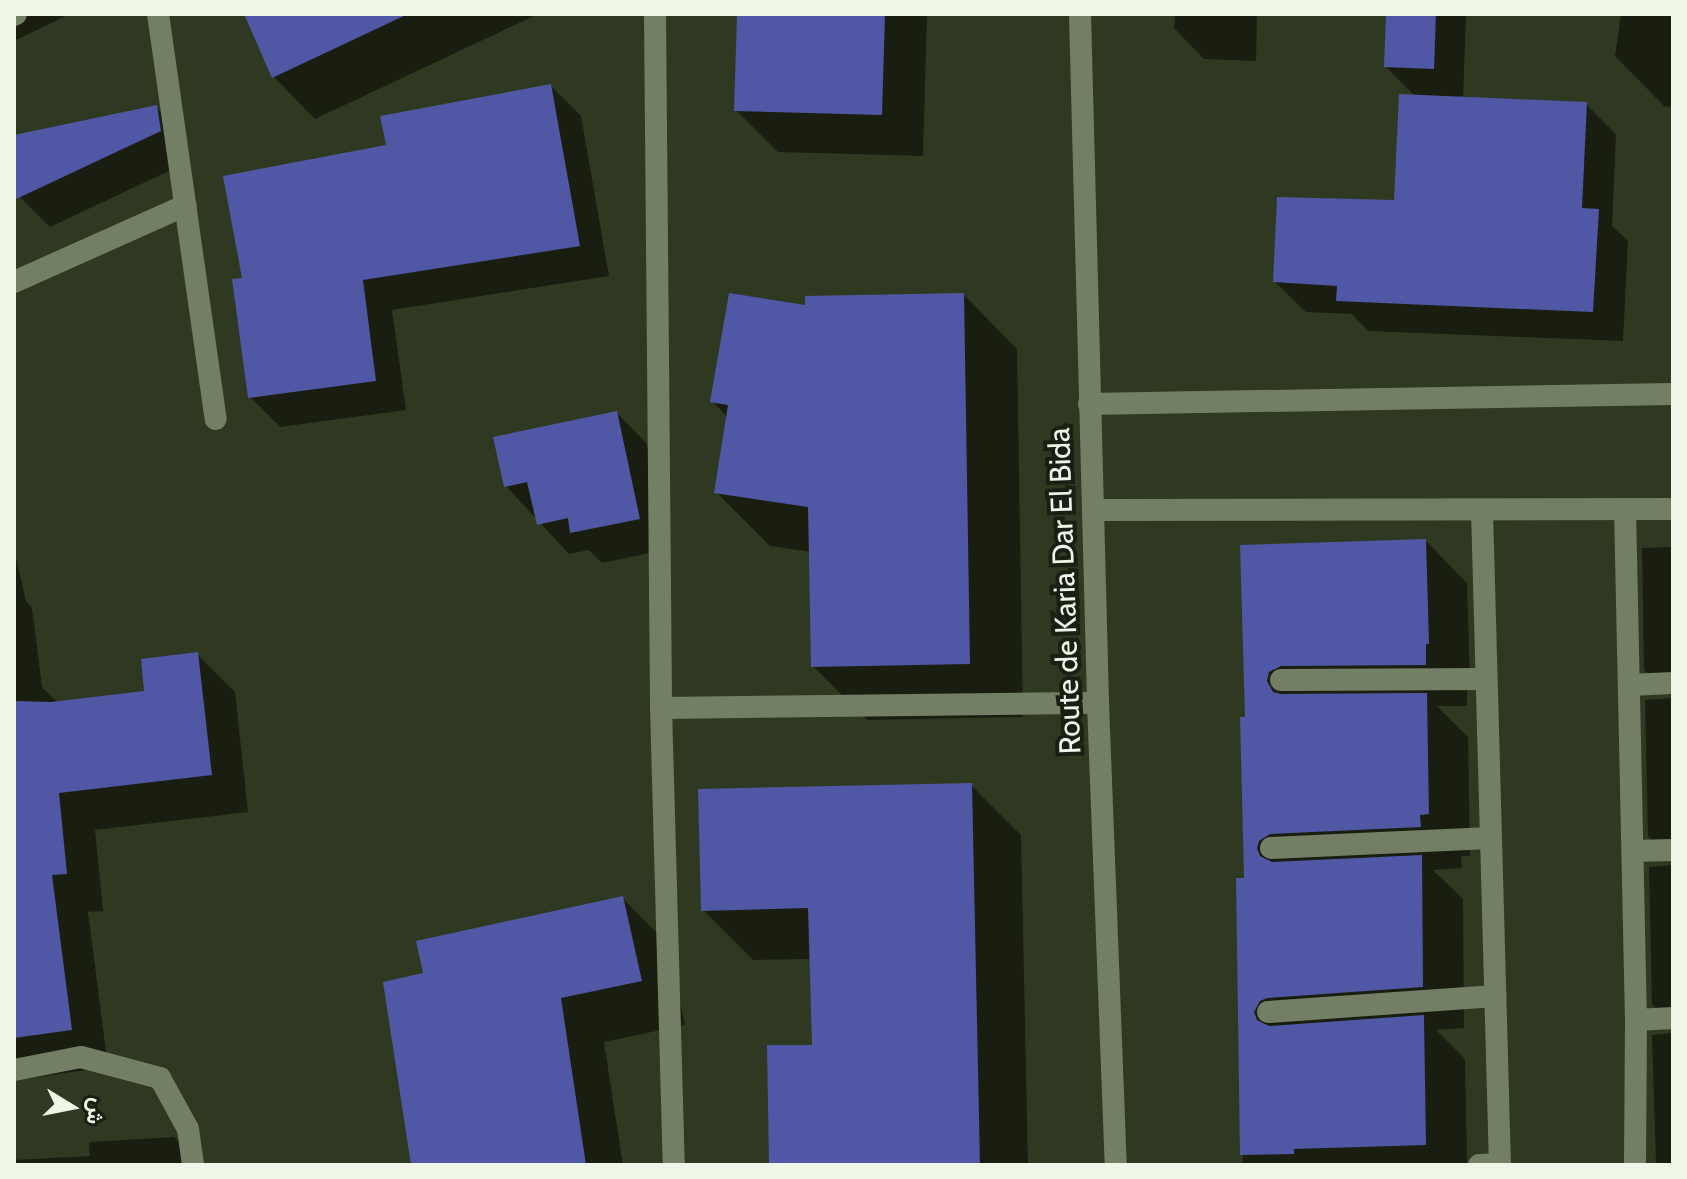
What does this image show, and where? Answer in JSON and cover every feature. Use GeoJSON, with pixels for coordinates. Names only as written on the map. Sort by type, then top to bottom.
{"type":"FeatureCollection","features":[{"type":"Feature","properties":{"kind":"street"},"geometry":{"type":"LineString","coordinates":[[158,14],[216,419]]}},
{"type":"Feature","properties":{"kind":"street"},"geometry":{"type":"LineString","coordinates":[[655,14],[661,708],[674,1165]]}},
{"type":"Feature","properties":{"kind":"street","name":"Route de Karia Dar El Bida"},"geometry":{"type":"LineString","coordinates":[[1080,14],[1098,703],[1116,1165]]}},
{"type":"Feature","properties":{"kind":"street"},"geometry":{"type":"LineString","coordinates":[[14,282],[186,205]]}},
{"type":"Feature","properties":{"kind":"street"},"geometry":{"type":"LineString","coordinates":[[1089,404],[1673,394]]}},
{"type":"Feature","properties":{"kind":"street"},"geometry":{"type":"LineString","coordinates":[[1625,509],[1636,1020],[1635,1165]]}},
{"type":"Feature","properties":{"kind":"street"},"geometry":{"type":"LineString","coordinates":[[1093,510],[1673,509]]}},
{"type":"Feature","properties":{"kind":"street"},"geometry":{"type":"LineString","coordinates":[[1479,1165],[1500,1165],[1482,510]]}},
{"type":"Feature","properties":{"kind":"street"},"geometry":{"type":"LineString","coordinates":[[1281,680],[1486,679]]}},
{"type":"Feature","properties":{"kind":"street"},"geometry":{"type":"LineString","coordinates":[[1629,685],[1673,683]]}},
{"type":"Feature","properties":{"kind":"street"},"geometry":{"type":"LineString","coordinates":[[661,708],[1098,703]]}},
{"type":"Feature","properties":{"kind":"street"},"geometry":{"type":"LineString","coordinates":[[1271,848],[1490,838]]}},
{"type":"Feature","properties":{"kind":"street"},"geometry":{"type":"LineString","coordinates":[[1633,851],[1673,850]]}},
{"type":"Feature","properties":{"kind":"street"},"geometry":{"type":"LineString","coordinates":[[1268,1012],[1495,996]]}},
{"type":"Feature","properties":{"kind":"street"},"geometry":{"type":"LineString","coordinates":[[1636,1020],[1673,1018]]}},
{"type":"Feature","properties":{"kind":"street"},"geometry":{"type":"LineString","coordinates":[[14,1070],[81,1057],[160,1078],[188,1129],[193,1165]]}},
{"type":"Feature","properties":{"kind":"building"},"geometry":{"type":"Polygon","coordinates":[[[244,14],[408,14],[272,78],[244,14]]]}},
{"type":"Feature","properties":{"kind":"building"},"geometry":{"type":"Polygon","coordinates":[[[737,14],[885,14],[882,115],[734,111],[737,14]]]}},
{"type":"Feature","properties":{"kind":"building"},"geometry":{"type":"Polygon","coordinates":[[[1386,14],[1436,14],[1434,69],[1384,67],[1386,14]]]}},
{"type":"Feature","properties":{"kind":"building"},"geometry":{"type":"Polygon","coordinates":[[[551,84],[580,246],[363,280],[376,381],[248,398],[232,279],[242,278],[223,176],[386,145],[380,116],[551,84]]]}},
{"type":"Feature","properties":{"kind":"building"},"geometry":{"type":"Polygon","coordinates":[[[1399,94],[1587,102],[1582,208],[1599,209],[1593,312],[1336,301],[1337,286],[1273,282],[1277,197],[1394,200],[1399,94]]]}},
{"type":"Feature","properties":{"kind":"building"},"geometry":{"type":"Polygon","coordinates":[[[157,105],[161,131],[14,200],[14,135],[157,105]]]}},
{"type":"Feature","properties":{"kind":"building"},"geometry":{"type":"Polygon","coordinates":[[[729,293],[805,305],[805,296],[964,293],[970,664],[811,667],[808,507],[714,493],[728,405],[710,402],[729,293]]]}},
{"type":"Feature","properties":{"kind":"building"},"geometry":{"type":"Polygon","coordinates":[[[617,411],[640,519],[570,533],[568,518],[537,525],[527,482],[504,487],[493,437],[617,411]]]}},
{"type":"Feature","properties":{"kind":"building"},"geometry":{"type":"Polygon","coordinates":[[[1426,539],[1429,644],[1426,644],[1426,665],[1281,666],[1269,672],[1267,681],[1273,692],[1281,694],[1427,693],[1429,814],[1420,815],[1421,827],[1270,834],[1259,841],[1257,848],[1260,856],[1272,862],[1422,855],[1423,987],[1267,998],[1260,1001],[1254,1012],[1257,1020],[1269,1026],[1424,1015],[1426,1145],[1294,1149],[1294,1154],[1240,1155],[1236,878],[1244,878],[1240,717],[1245,717],[1240,545],[1426,539]]]}},
{"type":"Feature","properties":{"kind":"building"},"geometry":{"type":"Polygon","coordinates":[[[198,652],[212,775],[59,793],[67,874],[52,875],[72,1030],[14,1038],[14,701],[51,702],[144,691],[141,659],[198,652]]]}},
{"type":"Feature","properties":{"kind":"building"},"geometry":{"type":"Polygon","coordinates":[[[972,783],[980,1165],[769,1165],[767,1045],[812,1045],[808,908],[701,911],[698,789],[972,783]]]}},
{"type":"Feature","properties":{"kind":"building"},"geometry":{"type":"Polygon","coordinates":[[[623,896],[642,981],[561,998],[586,1165],[411,1165],[383,982],[423,973],[416,941],[623,896]]]}}]}
